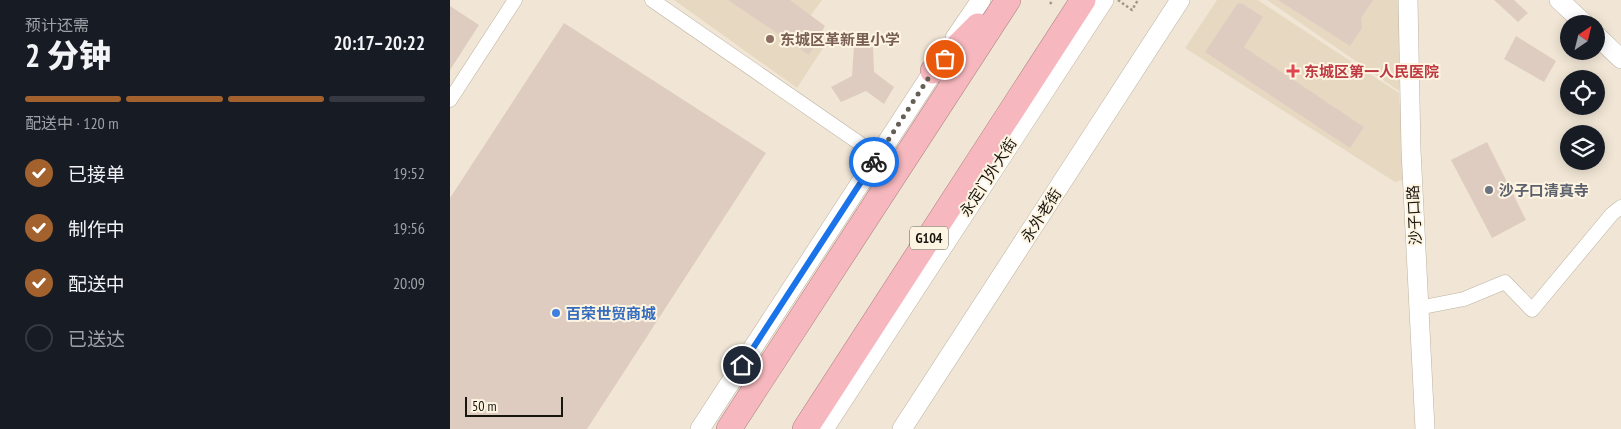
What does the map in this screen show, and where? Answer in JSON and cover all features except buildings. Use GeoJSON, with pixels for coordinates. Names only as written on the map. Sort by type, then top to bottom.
{"type":"FeatureCollection","features":[{"type":"Feature","properties":{"kind":"highway"},"geometry":{"type":"LineString","coordinates":[[933,71],[1006,0]]}},
{"type":"Feature","properties":{"kind":"highway"},"geometry":{"type":"LineString","coordinates":[[729,429],[1006,0]]}},
{"type":"Feature","properties":{"kind":"highway","name":"永定门外大街"},"geometry":{"type":"LineString","coordinates":[[806,429],[1083,0]]}},
{"type":"Feature","properties":{"kind":"street"},"geometry":{"type":"LineString","coordinates":[[450,100],[515,0]]}},
{"type":"Feature","properties":{"kind":"street"},"geometry":{"type":"LineString","coordinates":[[652,0],[878,156]]}},
{"type":"Feature","properties":{"kind":"street"},"geometry":{"type":"LineString","coordinates":[[700,429],[981,0]]}},
{"type":"Feature","properties":{"kind":"street","name":"永定门外大街"},"geometry":{"type":"LineString","coordinates":[[824,429],[1104,0]]}},
{"type":"Feature","properties":{"kind":"street","name":"永外老街"},"geometry":{"type":"LineString","coordinates":[[902,429],[1180,0]]}},
{"type":"Feature","properties":{"kind":"street","name":"沙子口路"},"geometry":{"type":"LineString","coordinates":[[1408,0],[1411,150],[1425,429]]}},
{"type":"Feature","properties":{"kind":"street"},"geometry":{"type":"LineString","coordinates":[[1559,0],[1575,15]]}},
{"type":"Feature","properties":{"kind":"street"},"geometry":{"type":"LineString","coordinates":[[1605,42],[1619,54]]}},
{"type":"Feature","properties":{"kind":"street"},"geometry":{"type":"LineString","coordinates":[[1418,308],[1464,299],[1505,282],[1532,310],[1612,214],[1621,207]]}},
{"type":"Feature","properties":{"kind":"path"},"geometry":{"type":"LineString","coordinates":[[1050,4],[1053,0]]}},
{"type":"Feature","properties":{"kind":"path"},"geometry":{"type":"LineString","coordinates":[[1118,0],[1132,10],[1138,0]]}},
{"type":"Feature","properties":{"kind":"shaded area","name":"东城区革新里小学"},"geometry":{"type":"Polygon","coordinates":[[[674,0],[822,0],[801,29],[823,48],[797,88],[674,0]]]}},
{"type":"Feature","properties":{"kind":"shaded area","name":"东城区第一人民医院"},"geometry":{"type":"Polygon","coordinates":[[[1217,0],[1258,0],[1399,93],[1406,179],[1395,182],[1185,48],[1217,0]]]}},
{"type":"Feature","properties":{"kind":"shaded area"},"geometry":{"type":"Polygon","coordinates":[[[1267,0],[1400,0],[1399,91],[1267,0]]]}},
{"type":"Feature","properties":{"kind":"way so far"},"geometry":{"type":"LineString","coordinates":[[874,162],[933,71],[945,59]]}},
{"type":"Feature","properties":{"kind":"place","name":"东城区革新里小学"},"geometry":{"type":"Point","coordinates":[770,39]}},
{"type":"Feature","properties":{"kind":"place","name":"东城区第一人民医院"},"geometry":{"type":"Point","coordinates":[1293,71]}},
{"type":"Feature","properties":{"kind":"place","name":"沙子口清真寺"},"geometry":{"type":"Point","coordinates":[1489,190]}},
{"type":"Feature","properties":{"kind":"place","name":"百荣世贸商城"},"geometry":{"type":"Point","coordinates":[556,313]}},
{"type":"Feature","properties":{"kind":"route"},"geometry":{"type":"LineString","coordinates":[[742,365],[874,162]]}}]}
